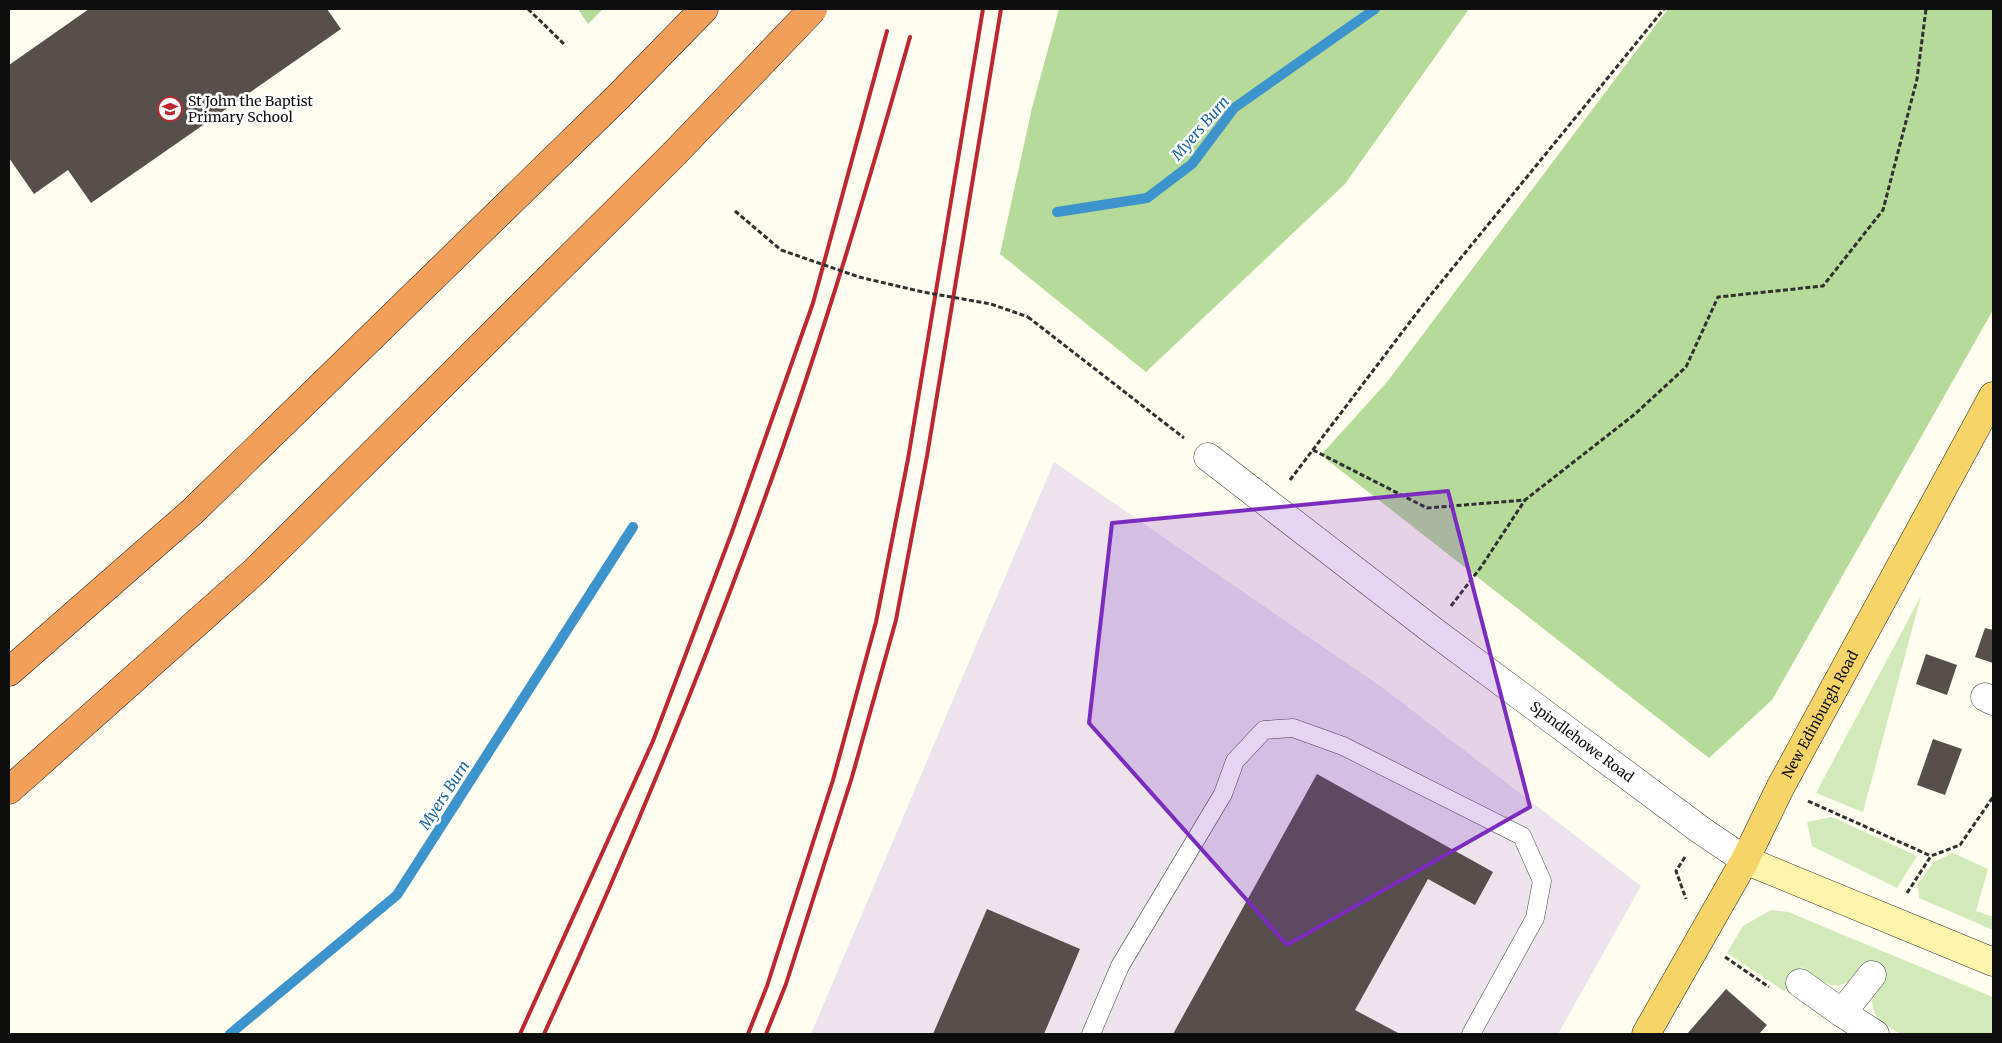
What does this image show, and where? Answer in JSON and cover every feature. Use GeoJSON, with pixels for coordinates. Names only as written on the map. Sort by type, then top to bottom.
{"type":"FeatureCollection","features":[{"type":"Feature","properties":{"kind":"highway"},"geometry":{"type":"LineString","coordinates":[[9,672],[192,511],[611,104],[704,9]]}},
{"type":"Feature","properties":{"kind":"highway"},"geometry":{"type":"LineString","coordinates":[[9,790],[255,571],[674,154],[813,9]]}},
{"type":"Feature","properties":{"kind":"main road","name":"New Edinburgh Road"},"geometry":{"type":"LineString","coordinates":[[1646,1034],[1745,860],[1780,788],[1993,396]]}},
{"type":"Feature","properties":{"kind":"street","name":"Spindlehowe Road"},"geometry":{"type":"LineString","coordinates":[[1208,457],[1436,633],[1694,826],[1745,860],[1891,918],[1993,962]]}},
{"type":"Feature","properties":{"kind":"street"},"geometry":{"type":"LineString","coordinates":[[1842,1013],[1872,975]]}},
{"type":"Feature","properties":{"kind":"street"},"geometry":{"type":"LineString","coordinates":[[1800,983],[1875,1034]]}},
{"type":"Feature","properties":{"kind":"lane"},"geometry":{"type":"LineString","coordinates":[[1091,1034],[1120,966],[1223,794],[1235,760],[1264,730],[1293,728],[1343,746],[1522,836],[1542,881],[1535,918],[1471,1034]]}},
{"type":"Feature","properties":{"kind":"path"},"geometry":{"type":"LineString","coordinates":[[528,9],[565,46]]}},
{"type":"Feature","properties":{"kind":"path"},"geometry":{"type":"LineString","coordinates":[[1271,507],[1429,297],[1664,9]]}},
{"type":"Feature","properties":{"kind":"path"},"geometry":{"type":"LineString","coordinates":[[1436,633],[1456,599],[1481,566],[1525,500],[1635,414],[1686,367],[1718,297],[1823,286],[1883,210],[1917,80],[1926,9]]}},
{"type":"Feature","properties":{"kind":"path"},"geometry":{"type":"LineString","coordinates":[[735,211],[781,250],[859,277],[922,292],[991,304],[1028,317],[1208,457]]}},
{"type":"Feature","properties":{"kind":"path"},"geometry":{"type":"LineString","coordinates":[[1313,450],[1426,508],[1525,500]]}},
{"type":"Feature","properties":{"kind":"path"},"geometry":{"type":"LineString","coordinates":[[1780,788],[1931,856]]}},
{"type":"Feature","properties":{"kind":"path"},"geometry":{"type":"LineString","coordinates":[[1891,918],[1931,856],[1960,845],[1993,797]]}},
{"type":"Feature","properties":{"kind":"highlighted area"},"geometry":{"type":"Polygon","coordinates":[[[1448,491],[1530,807],[1287,945],[1089,723],[1112,523],[1448,491]]]}},
{"type":"Feature","properties":{"kind":"shaded area"},"geometry":{"type":"Polygon","coordinates":[[[1054,462],[1383,688],[1641,886],[1558,1034],[811,1034],[1054,462]]]}},
{"type":"Feature","properties":{"kind":"green space"},"geometry":{"type":"Polygon","coordinates":[[[578,9],[603,9],[588,24],[578,9]]]}},
{"type":"Feature","properties":{"kind":"green space"},"geometry":{"type":"Polygon","coordinates":[[[1059,9],[1469,9],[1345,184],[1146,372],[1000,254],[1032,108],[1059,9]]]}},
{"type":"Feature","properties":{"kind":"green space"},"geometry":{"type":"Polygon","coordinates":[[[1668,9],[1993,9],[1993,310],[1772,700],[1709,758],[1321,455],[1387,382],[1668,9]]]}},
{"type":"Feature","properties":{"kind":"green space"},"geometry":{"type":"Polygon","coordinates":[[[1921,596],[1863,812],[1816,793],[1921,596]]]}},
{"type":"Feature","properties":{"kind":"green space"},"geometry":{"type":"Polygon","coordinates":[[[1832,817],[1917,856],[1897,888],[1812,846],[1807,822],[1832,817]]]}},
{"type":"Feature","properties":{"kind":"green space"},"geometry":{"type":"Polygon","coordinates":[[[1953,853],[1988,869],[1976,911],[1993,917],[1993,930],[1919,898],[1918,884],[1934,862],[1953,853]]]}},
{"type":"Feature","properties":{"kind":"green space"},"geometry":{"type":"Polygon","coordinates":[[[1771,910],[1788,912],[1993,997],[1993,1034],[1900,1034],[1879,1020],[1873,1009],[1872,1001],[1886,976],[1864,961],[1852,978],[1846,983],[1839,985],[1826,983],[1802,967],[1784,991],[1727,953],[1743,926],[1771,910]]]}},
{"type":"Feature","properties":{"kind":"building"},"geometry":{"type":"Polygon","coordinates":[[[89,9],[327,9],[341,29],[91,203],[68,170],[34,194],[9,158],[9,65],[89,9]]]}},
{"type":"Feature","properties":{"kind":"building"},"geometry":{"type":"Polygon","coordinates":[[[1985,628],[1993,630],[1993,663],[1975,657],[1985,628]]]}},
{"type":"Feature","properties":{"kind":"building"},"geometry":{"type":"Polygon","coordinates":[[[1926,654],[1957,665],[1947,695],[1916,684],[1926,654]]]}},
{"type":"Feature","properties":{"kind":"building"},"geometry":{"type":"Polygon","coordinates":[[[1933,739],[1962,749],[1945,795],[1917,785],[1933,739]]]}},
{"type":"Feature","properties":{"kind":"building"},"geometry":{"type":"Polygon","coordinates":[[[1317,774],[1493,872],[1475,905],[1428,879],[1355,1010],[1400,1034],[1173,1034],[1317,774]]]}},
{"type":"Feature","properties":{"kind":"building"},"geometry":{"type":"Polygon","coordinates":[[[987,909],[1080,949],[1044,1034],[933,1034],[987,909]]]}},
{"type":"Feature","properties":{"kind":"building"},"geometry":{"type":"Polygon","coordinates":[[[1726,989],[1767,1025],[1759,1034],[1687,1034],[1726,989]]]}},
{"type":"Feature","properties":{"kind":"waterway","name":"Myers Burn"},"geometry":{"type":"LineString","coordinates":[[1057,212],[1147,198],[1192,164],[1234,108],[1375,9]]}},
{"type":"Feature","properties":{"kind":"waterway","name":"Myers Burn"},"geometry":{"type":"LineString","coordinates":[[230,1034],[397,895],[633,527]]}},
{"type":"Feature","properties":{"kind":"railway"},"geometry":{"type":"LineString","coordinates":[[748,1034],[767,986],[833,780],[876,622],[908,459],[983,9]]}},
{"type":"Feature","properties":{"kind":"railway"},"geometry":{"type":"LineString","coordinates":[[766,1034],[786,984],[852,777],[896,620],[927,456],[1001,9]]}},
{"type":"Feature","properties":{"kind":"railway"},"geometry":{"type":"LineString","coordinates":[[520,1034],[653,741],[732,532],[813,303],[887,31]]}},
{"type":"Feature","properties":{"kind":"railway"},"geometry":{"type":"LineString","coordinates":[[544,1034],[599,913],[651,790],[701,666],[772,479],[835,291],[910,37]]}},
{"type":"Feature","properties":{"kind":"place","name":"St John the Baptist Primary School"},"geometry":{"type":"Point","coordinates":[170,109]}}]}
